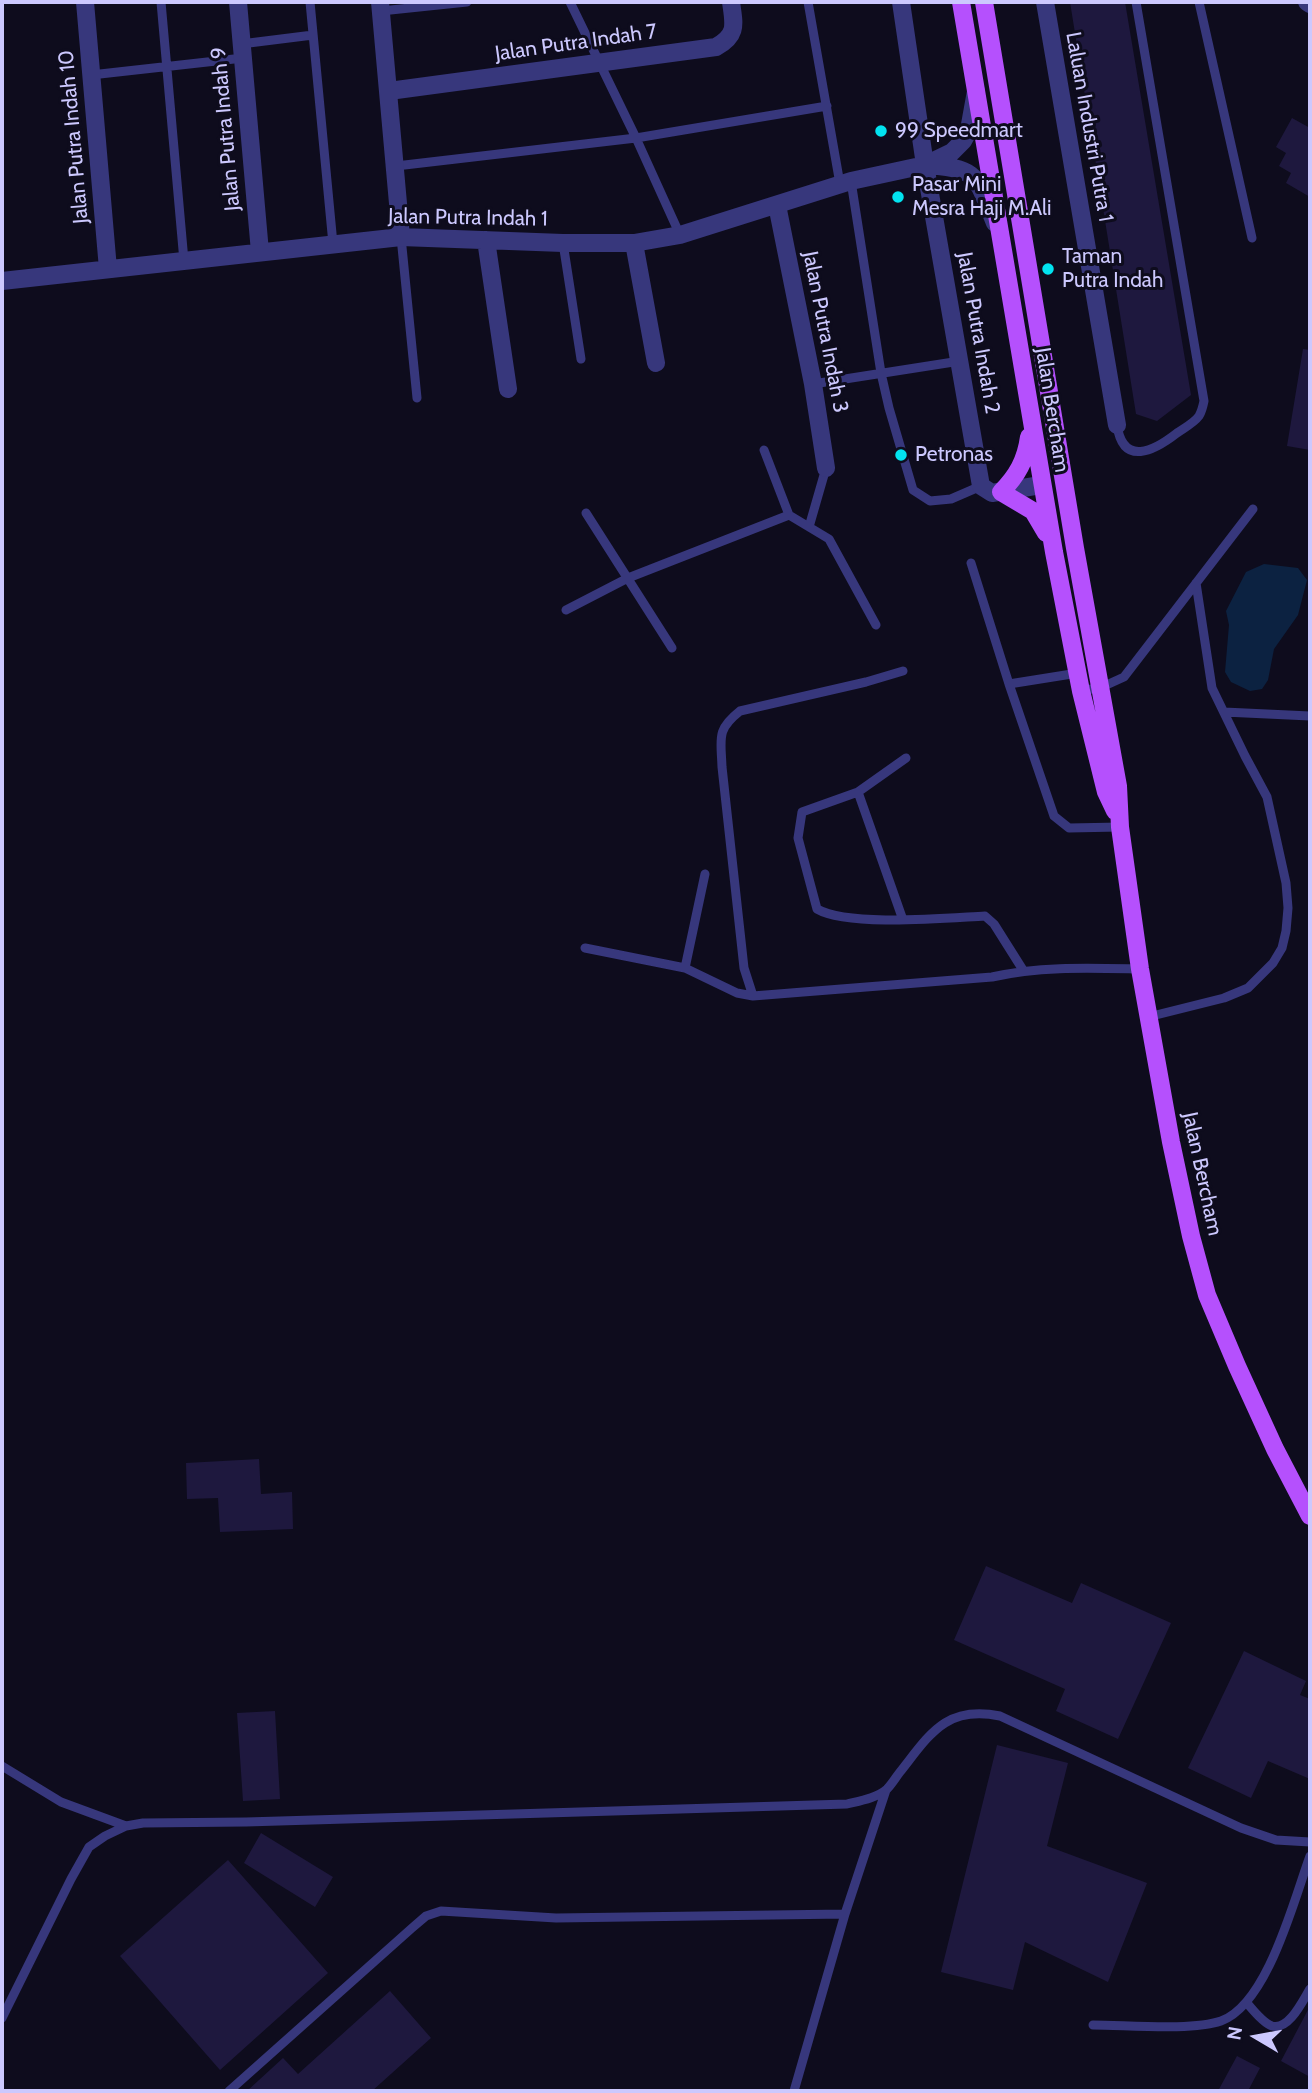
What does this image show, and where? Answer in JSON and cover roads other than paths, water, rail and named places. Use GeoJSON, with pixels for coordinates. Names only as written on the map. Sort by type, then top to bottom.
{"type":"FeatureCollection","features":[{"type":"Feature","properties":{"kind":"main road","name":"Jalan Bercham"},"geometry":{"type":"LineString","coordinates":[[961,2],[1041,485],[1079,682],[1106,792],[1119,824]]}},
{"type":"Feature","properties":{"kind":"main road","name":"Jalan Bercham"},"geometry":{"type":"LineString","coordinates":[[984,2],[1075,548],[1118,786],[1119,824],[1140,969],[1191,1236],[1207,1295],[1275,1449],[1310,1516]]}},
{"type":"Feature","properties":{"kind":"main road"},"geometry":{"type":"LineString","coordinates":[[1053,412],[1052,456],[1041,485],[1057,503],[1075,548]]}},
{"type":"Feature","properties":{"kind":"main road"},"geometry":{"type":"LineString","coordinates":[[1031,418],[1027,455],[1013,480],[1001,492],[1032,511],[1043,525],[1054,552]]}},
{"type":"Feature","properties":{"kind":"street","name":"Jalan Putra Indah 10"},"geometry":{"type":"LineString","coordinates":[[85,2],[108,269]]}},
{"type":"Feature","properties":{"kind":"street","name":"Jalan Putra Indah 9"},"geometry":{"type":"LineString","coordinates":[[238,2],[260,252]]}},
{"type":"Feature","properties":{"kind":"street","name":"Jalan Putra Indah 7"},"geometry":{"type":"LineString","coordinates":[[389,91],[716,47],[726,42],[732,33],[734,24],[731,2]]}},
{"type":"Feature","properties":{"kind":"street","name":"Jalan Putra Indah 2"},"geometry":{"type":"LineString","coordinates":[[901,2],[925,165],[981,486]]}},
{"type":"Feature","properties":{"kind":"street","name":"Jalan Putra Indah 1"},"geometry":{"type":"LineString","coordinates":[[2,281],[401,237],[634,243],[680,235],[846,182],[925,165],[952,152],[970,130],[976,89],[982,73],[970,2]]}},
{"type":"Feature","properties":{"kind":"street","name":"Laluan Industri Putra 1"},"geometry":{"type":"LineString","coordinates":[[1045,2],[1117,425]]}},
{"type":"Feature","properties":{"kind":"street"},"geometry":{"type":"LineString","coordinates":[[381,6],[401,237]]}},
{"type":"Feature","properties":{"kind":"street","name":"Jalan Putra Indah 1"},"geometry":{"type":"LineString","coordinates":[[925,165],[953,166],[970,173],[980,189],[1001,240]]}},
{"type":"Feature","properties":{"kind":"street","name":"Jalan Putra Indah 3"},"geometry":{"type":"LineString","coordinates":[[777,205],[813,384],[826,468]]}},
{"type":"Feature","properties":{"kind":"street"},"geometry":{"type":"LineString","coordinates":[[486,240],[508,389]]}},
{"type":"Feature","properties":{"kind":"street"},"geometry":{"type":"LineString","coordinates":[[634,243],[656,363]]}},
{"type":"Feature","properties":{"kind":"street"},"geometry":{"type":"LineString","coordinates":[[981,486],[992,493],[1041,485]]}},
{"type":"Feature","properties":{"kind":"lane"},"geometry":{"type":"LineString","coordinates":[[161,2],[184,261]]}},
{"type":"Feature","properties":{"kind":"lane"},"geometry":{"type":"LineString","coordinates":[[310,2],[332,244]]}},
{"type":"Feature","properties":{"kind":"lane"},"geometry":{"type":"LineString","coordinates":[[381,6],[467,2]]}},
{"type":"Feature","properties":{"kind":"lane"},"geometry":{"type":"LineString","coordinates":[[570,2],[680,235]]}},
{"type":"Feature","properties":{"kind":"lane"},"geometry":{"type":"LineString","coordinates":[[808,2],[827,106],[846,182],[881,373],[913,489],[930,501],[951,499],[981,486]]}},
{"type":"Feature","properties":{"kind":"lane"},"geometry":{"type":"LineString","coordinates":[[1117,425],[1119,438],[1125,447],[1137,452],[1147,451],[1160,446],[1196,420],[1204,401],[1136,2]]}},
{"type":"Feature","properties":{"kind":"lane"},"geometry":{"type":"LineString","coordinates":[[1199,2],[1252,238]]}},
{"type":"Feature","properties":{"kind":"lane"},"geometry":{"type":"LineString","coordinates":[[91,75],[167,67],[313,35]]}},
{"type":"Feature","properties":{"kind":"lane"},"geometry":{"type":"LineString","coordinates":[[396,166],[636,138],[827,106]]}},
{"type":"Feature","properties":{"kind":"lane"},"geometry":{"type":"LineString","coordinates":[[401,237],[417,398]]}},
{"type":"Feature","properties":{"kind":"lane"},"geometry":{"type":"LineString","coordinates":[[563,243],[581,359]]}},
{"type":"Feature","properties":{"kind":"lane"},"geometry":{"type":"LineString","coordinates":[[813,384],[960,361]]}},
{"type":"Feature","properties":{"kind":"lane"},"geometry":{"type":"LineString","coordinates":[[764,450],[789,515],[828,539],[876,625]]}},
{"type":"Feature","properties":{"kind":"lane"},"geometry":{"type":"LineString","coordinates":[[808,527],[826,468]]}},
{"type":"Feature","properties":{"kind":"lane"},"geometry":{"type":"LineString","coordinates":[[1009,684],[1079,682],[1102,687],[1124,677],[1253,509]]}},
{"type":"Feature","properties":{"kind":"lane"},"geometry":{"type":"LineString","coordinates":[[586,513],[672,648]]}},
{"type":"Feature","properties":{"kind":"lane"},"geometry":{"type":"LineString","coordinates":[[566,610],[628,578],[789,515]]}},
{"type":"Feature","properties":{"kind":"lane"},"geometry":{"type":"LineString","coordinates":[[971,563],[1054,816],[1069,828],[1119,824]]}},
{"type":"Feature","properties":{"kind":"lane"},"geometry":{"type":"LineString","coordinates":[[1149,1017],[1236,994],[1248,988],[1261,976],[1282,948],[1286,931],[1287,896],[1267,797],[1212,688],[1196,583]]}},
{"type":"Feature","properties":{"kind":"lane"},"geometry":{"type":"LineString","coordinates":[[753,996],[744,968],[724,780],[721,737],[724,724],[740,711],[903,671]]}},
{"type":"Feature","properties":{"kind":"lane"},"geometry":{"type":"LineString","coordinates":[[1224,712],[1310,716]]}},
{"type":"Feature","properties":{"kind":"lane"},"geometry":{"type":"LineString","coordinates":[[906,758],[858,792],[802,813],[798,838],[817,909],[828,916],[903,920],[985,916],[994,924],[1023,970]]}},
{"type":"Feature","properties":{"kind":"lane"},"geometry":{"type":"LineString","coordinates":[[858,792],[903,920]]}},
{"type":"Feature","properties":{"kind":"lane"},"geometry":{"type":"LineString","coordinates":[[685,968],[705,874]]}},
{"type":"Feature","properties":{"kind":"lane"},"geometry":{"type":"LineString","coordinates":[[585,948],[685,968],[737,993],[753,996],[992,977],[1023,970],[1061,967],[1140,969]]}},
{"type":"Feature","properties":{"kind":"lane"},"geometry":{"type":"LineString","coordinates":[[794,2091],[845,1914],[886,1790],[925,1739],[953,1717],[980,1712],[1000,1716],[1241,1828],[1276,1840],[1310,1842]]}},
{"type":"Feature","properties":{"kind":"lane"},"geometry":{"type":"LineString","coordinates":[[2,1766],[61,1801],[125,1826]]}},
{"type":"Feature","properties":{"kind":"lane"},"geometry":{"type":"LineString","coordinates":[[2,2018],[89,1847],[125,1826],[143,1823],[831,1805],[865,1800],[886,1790]]}},
{"type":"Feature","properties":{"kind":"lane"},"geometry":{"type":"LineString","coordinates":[[1093,2025],[1201,2025],[1222,2020],[1247,2003],[1285,1931],[1310,1856]]}},
{"type":"Feature","properties":{"kind":"lane"},"geometry":{"type":"LineString","coordinates":[[229,2091],[426,1916],[441,1911],[556,1918],[845,1914]]}},
{"type":"Feature","properties":{"kind":"lane"},"geometry":{"type":"LineString","coordinates":[[1247,2003],[1268,2025],[1275,2027],[1282,2025],[1298,2011],[1310,1989]]}},
{"type":"Feature","properties":{"kind":"water"},"geometry":{"type":"Polygon","coordinates":[[[1264,564],[1298,568],[1307,580],[1298,615],[1274,649],[1268,680],[1262,689],[1250,691],[1231,682],[1225,672],[1229,625],[1226,611],[1246,572],[1264,564]]]}},
{"type":"Feature","properties":{"kind":"place","name":"99 Speedmart"},"geometry":{"type":"Point","coordinates":[881,131]}},
{"type":"Feature","properties":{"kind":"place","name":"Pasar Mini Mesra Haji M.Ali"},"geometry":{"type":"Point","coordinates":[898,197]}},
{"type":"Feature","properties":{"kind":"place","name":"Taman Putra Indah"},"geometry":{"type":"Point","coordinates":[1048,269]}},
{"type":"Feature","properties":{"kind":"place","name":"Petronas"},"geometry":{"type":"Point","coordinates":[901,455]}}]}
